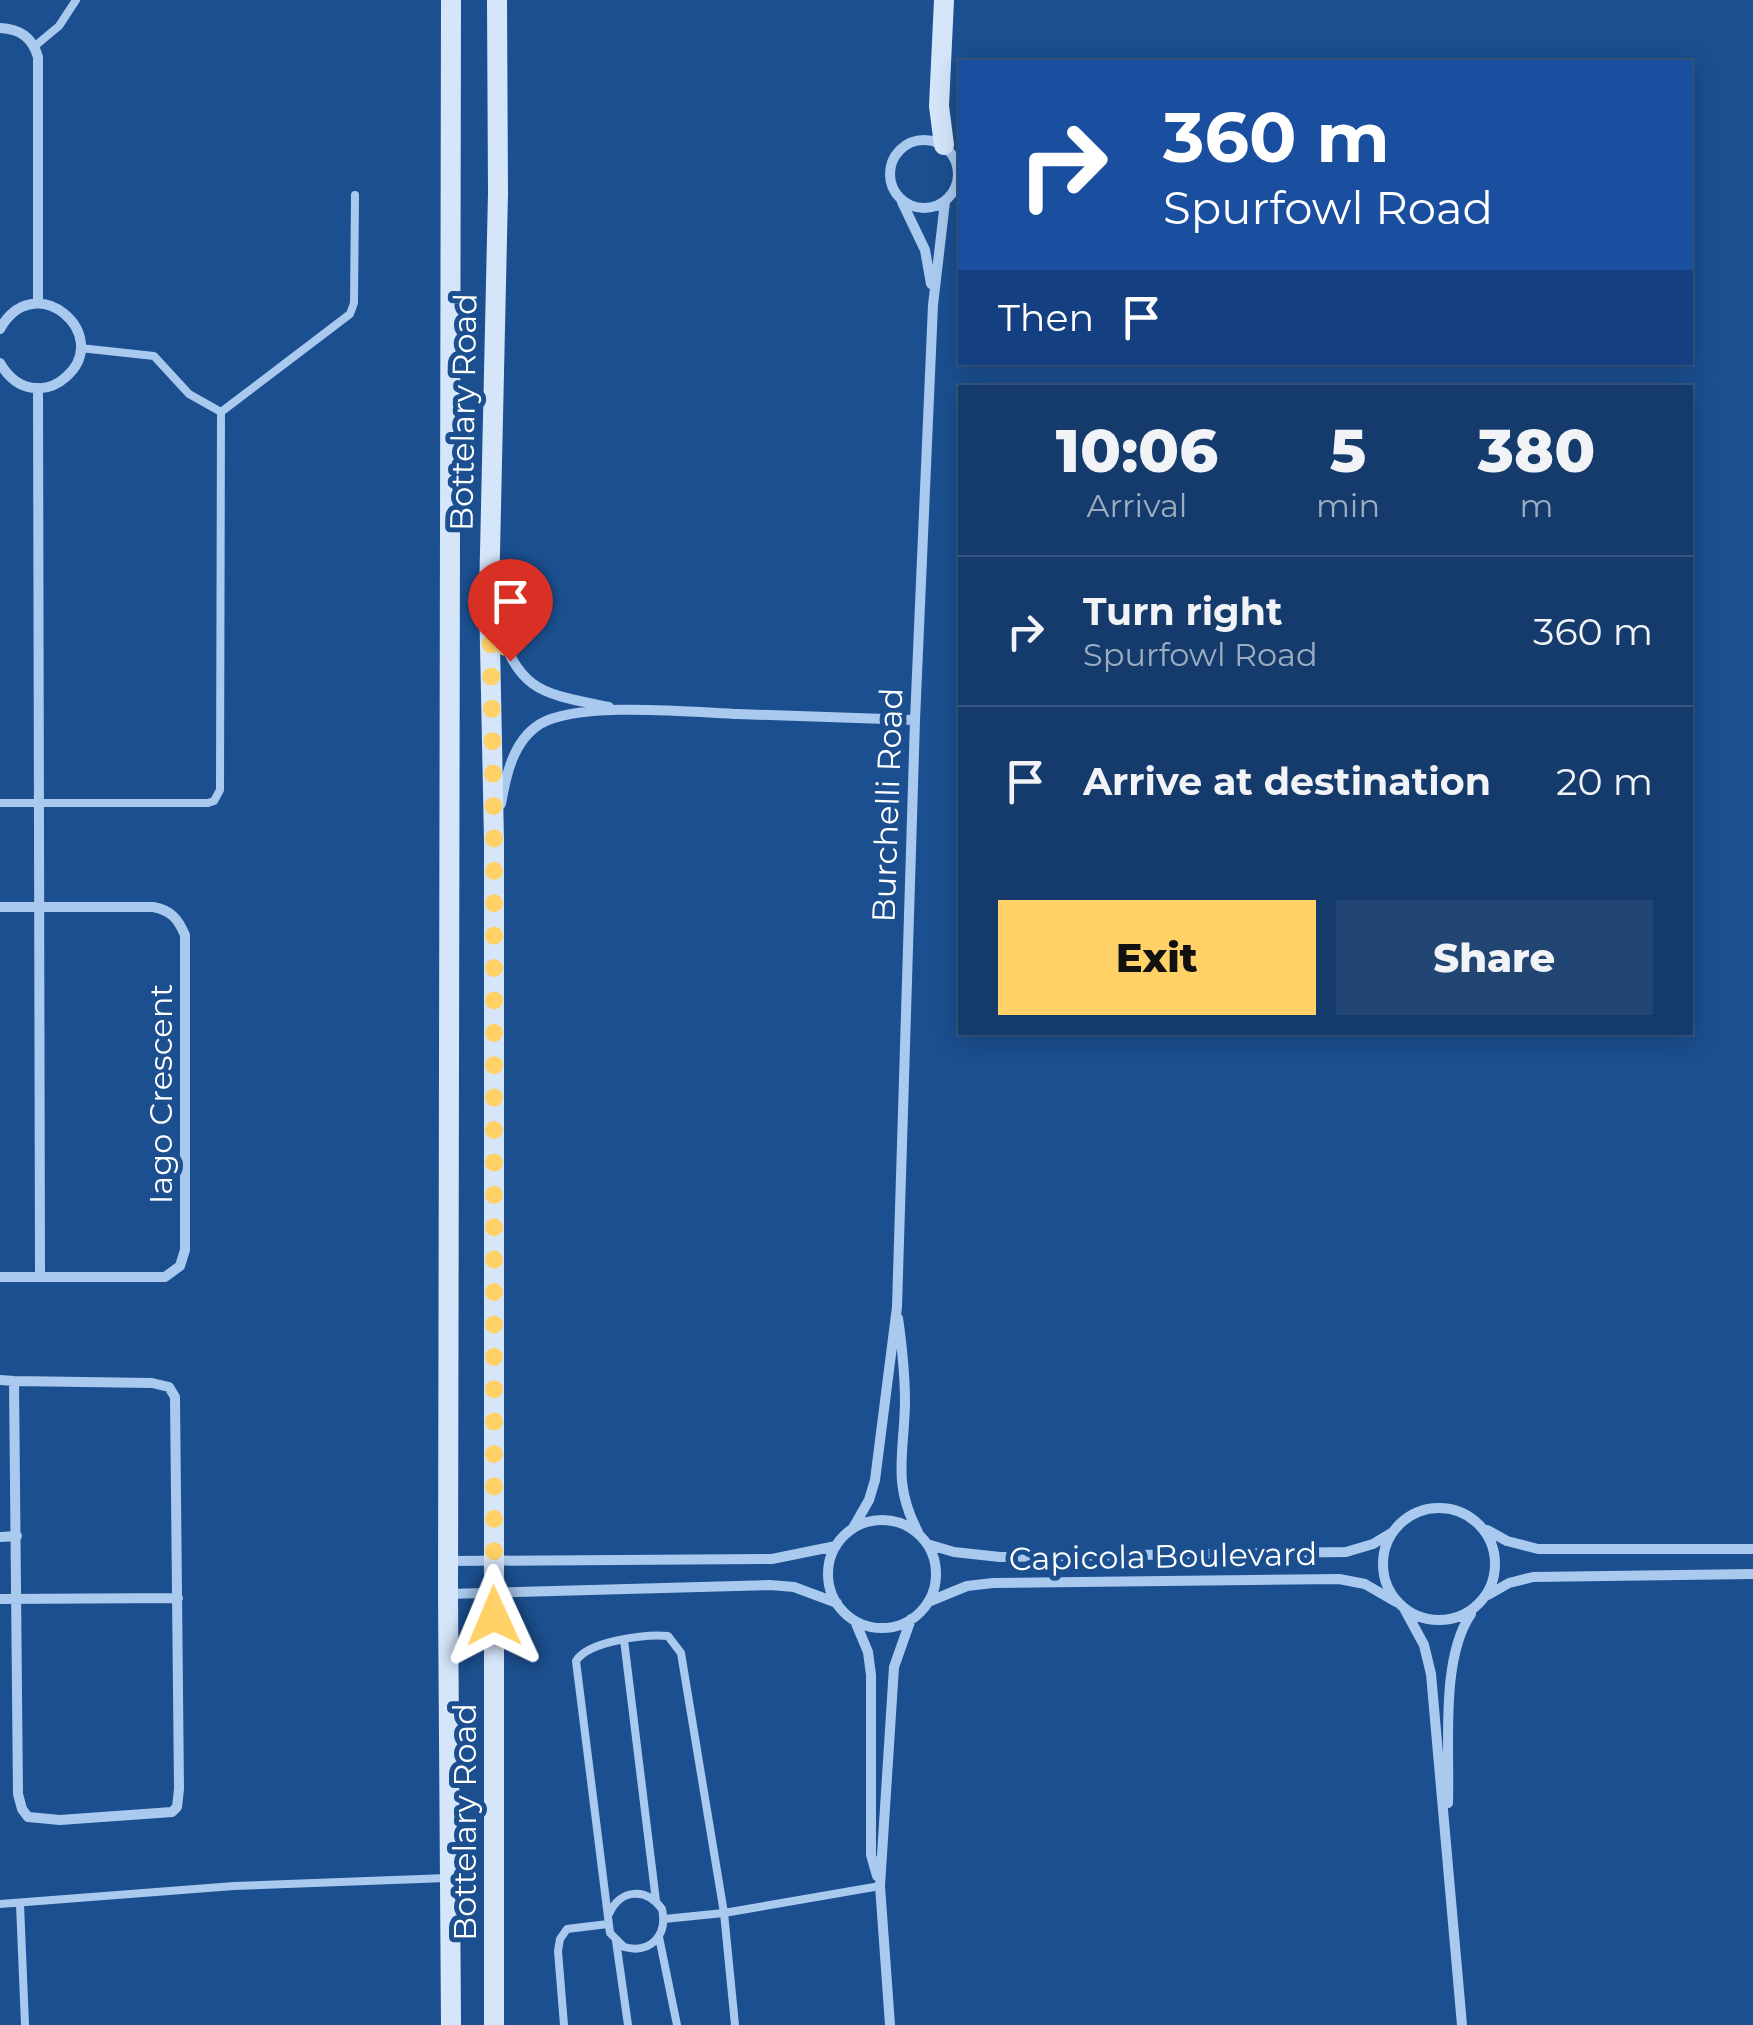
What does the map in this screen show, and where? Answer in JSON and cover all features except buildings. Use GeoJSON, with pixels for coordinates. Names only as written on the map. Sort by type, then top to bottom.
{"type":"FeatureCollection","features":[{"type":"Feature","properties":{"kind":"main road","name":"Bottelary Road"},"geometry":{"type":"LineString","coordinates":[[448,0],[451,2025]]}},
{"type":"Feature","properties":{"kind":"main road","name":"Bottelary Road"},"geometry":{"type":"LineString","coordinates":[[494,2025],[494,840],[490,598],[497,0]]}},
{"type":"Feature","properties":{"kind":"main road"},"geometry":{"type":"LineString","coordinates":[[498,46],[512,0]]}},
{"type":"Feature","properties":{"kind":"main road"},"geometry":{"type":"LineString","coordinates":[[944,0],[938,106],[944,145]]}},
{"type":"Feature","properties":{"kind":"street"},"geometry":{"type":"LineString","coordinates":[[0,28],[20,32],[35,46],[38,57],[38,304]]}},
{"type":"Feature","properties":{"kind":"street"},"geometry":{"type":"LineString","coordinates":[[958,170],[952,152],[944,145],[922,139],[901,148],[894,158],[890,180],[901,200],[920,208],[945,202],[958,184]]}},
{"type":"Feature","properties":{"kind":"street","name":"Burchelli Road"},"geometry":{"type":"LineString","coordinates":[[901,200],[925,250],[934,305]]}},
{"type":"Feature","properties":{"kind":"street","name":"Burchelli Road"},"geometry":{"type":"LineString","coordinates":[[853,1528],[875,1480],[897,1307],[915,720],[934,305],[945,202]]}},
{"type":"Feature","properties":{"kind":"street"},"geometry":{"type":"LineString","coordinates":[[0,329],[11,313],[38,304],[63,311],[78,333],[80,348],[72,371],[63,380],[38,388],[11,378],[0,363]]}},
{"type":"Feature","properties":{"kind":"street"},"geometry":{"type":"LineString","coordinates":[[38,388],[40,1277]]}},
{"type":"Feature","properties":{"kind":"street"},"geometry":{"type":"LineString","coordinates":[[490,598],[510,661],[530,682],[552,696],[620,709]]}},
{"type":"Feature","properties":{"kind":"street"},"geometry":{"type":"LineString","coordinates":[[494,840],[513,757],[537,726],[557,716],[620,709],[915,720]]}},
{"type":"Feature","properties":{"kind":"street","name":"Iago Crescent"},"geometry":{"type":"LineString","coordinates":[[0,907],[153,907],[167,911],[185,936],[185,1250],[180,1266],[165,1277],[0,1277]]}},
{"type":"Feature","properties":{"kind":"street","name":"Burchelli Road"},"geometry":{"type":"LineString","coordinates":[[897,1307],[905,1403],[899,1481],[910,1517],[923,1539]]}},
{"type":"Feature","properties":{"kind":"street"},"geometry":{"type":"LineString","coordinates":[[0,1380],[14,1380],[152,1383],[173,1390],[178,1806],[162,1815],[60,1820],[28,1817],[22,1810],[18,1794],[14,1380]]}},
{"type":"Feature","properties":{"kind":"street"},"geometry":{"type":"LineString","coordinates":[[1462,2025],[1428,1659],[1419,1632],[1389,1592],[1382,1567],[1393,1532],[1412,1515],[1436,1508],[1461,1512],[1507,1541],[1538,1549],[1753,1548]]}},
{"type":"Feature","properties":{"kind":"street"},"geometry":{"type":"LineString","coordinates":[[854,1620],[888,1627],[911,1619],[928,1602],[936,1567],[923,1539],[899,1522],[875,1520],[853,1528],[831,1556],[829,1580],[837,1602],[854,1620],[868,1652],[872,1675],[871,1856],[880,1886]]}},
{"type":"Feature","properties":{"kind":"street"},"geometry":{"type":"LineString","coordinates":[[1447,1854],[1451,1670],[1457,1642],[1494,1575],[1489,1538],[1482,1527]]}},
{"type":"Feature","properties":{"kind":"street","name":"Capicola Boulevard"},"geometry":{"type":"LineString","coordinates":[[923,1539],[954,1552],[1000,1557],[1346,1552],[1373,1544],[1393,1532]]}},
{"type":"Feature","properties":{"kind":"street"},"geometry":{"type":"LineString","coordinates":[[0,1536],[16,1536]]}},
{"type":"Feature","properties":{"kind":"street"},"geometry":{"type":"LineString","coordinates":[[448,1562],[772,1559],[836,1546]]}},
{"type":"Feature","properties":{"kind":"street"},"geometry":{"type":"LineString","coordinates":[[1401,1606],[1416,1616],[1441,1621],[1465,1615],[1509,1583],[1534,1577],[1753,1574]]}},
{"type":"Feature","properties":{"kind":"street","name":"Capicola Boulevard"},"geometry":{"type":"LineString","coordinates":[[928,1602],[968,1586],[993,1583],[1338,1578],[1365,1584],[1401,1606]]}},
{"type":"Feature","properties":{"kind":"street"},"geometry":{"type":"LineString","coordinates":[[448,1594],[770,1586],[813,1592],[837,1602]]}},
{"type":"Feature","properties":{"kind":"street"},"geometry":{"type":"LineString","coordinates":[[0,1599],[178,1598]]}},
{"type":"Feature","properties":{"kind":"street"},"geometry":{"type":"LineString","coordinates":[[890,2025],[880,1886],[894,1668],[911,1619]]}},
{"type":"Feature","properties":{"kind":"lane"},"geometry":{"type":"LineString","coordinates":[[35,46],[59,26],[76,0]]}},
{"type":"Feature","properties":{"kind":"lane"},"geometry":{"type":"LineString","coordinates":[[220,412],[350,314],[354,303],[355,195]]}},
{"type":"Feature","properties":{"kind":"lane"},"geometry":{"type":"LineString","coordinates":[[80,348],[154,356],[189,394],[220,412]]}},
{"type":"Feature","properties":{"kind":"lane"},"geometry":{"type":"LineString","coordinates":[[0,803],[208,804],[218,796],[220,412]]}},
{"type":"Feature","properties":{"kind":"lane"},"geometry":{"type":"LineString","coordinates":[[628,2025],[616,1941],[608,1919],[576,1661],[588,1648],[650,1634],[668,1636],[681,1653],[724,1913],[734,2025]]}},
{"type":"Feature","properties":{"kind":"lane"},"geometry":{"type":"LineString","coordinates":[[624,1640],[656,1901],[664,1918],[659,1938],[677,2025]]}},
{"type":"Feature","properties":{"kind":"lane"},"geometry":{"type":"LineString","coordinates":[[0,1904],[234,1886],[451,1878]]}},
{"type":"Feature","properties":{"kind":"lane"},"geometry":{"type":"LineString","coordinates":[[664,1918],[724,1913],[880,1886]]}},
{"type":"Feature","properties":{"kind":"lane"},"geometry":{"type":"LineString","coordinates":[[608,1919],[613,1905],[629,1894],[638,1893],[656,1901]]}},
{"type":"Feature","properties":{"kind":"lane"},"geometry":{"type":"LineString","coordinates":[[20,1904],[25,2025]]}},
{"type":"Feature","properties":{"kind":"lane"},"geometry":{"type":"LineString","coordinates":[[564,2025],[560,1939],[567,1929],[608,1919]]}},
{"type":"Feature","properties":{"kind":"lane"},"geometry":{"type":"LineString","coordinates":[[616,1941],[624,1947],[643,1949],[659,1938]]}},
{"type":"Feature","properties":{"kind":"route"},"geometry":{"type":"LineString","coordinates":[[494,1616],[494,840],[490,598],[510,661]]}}]}
